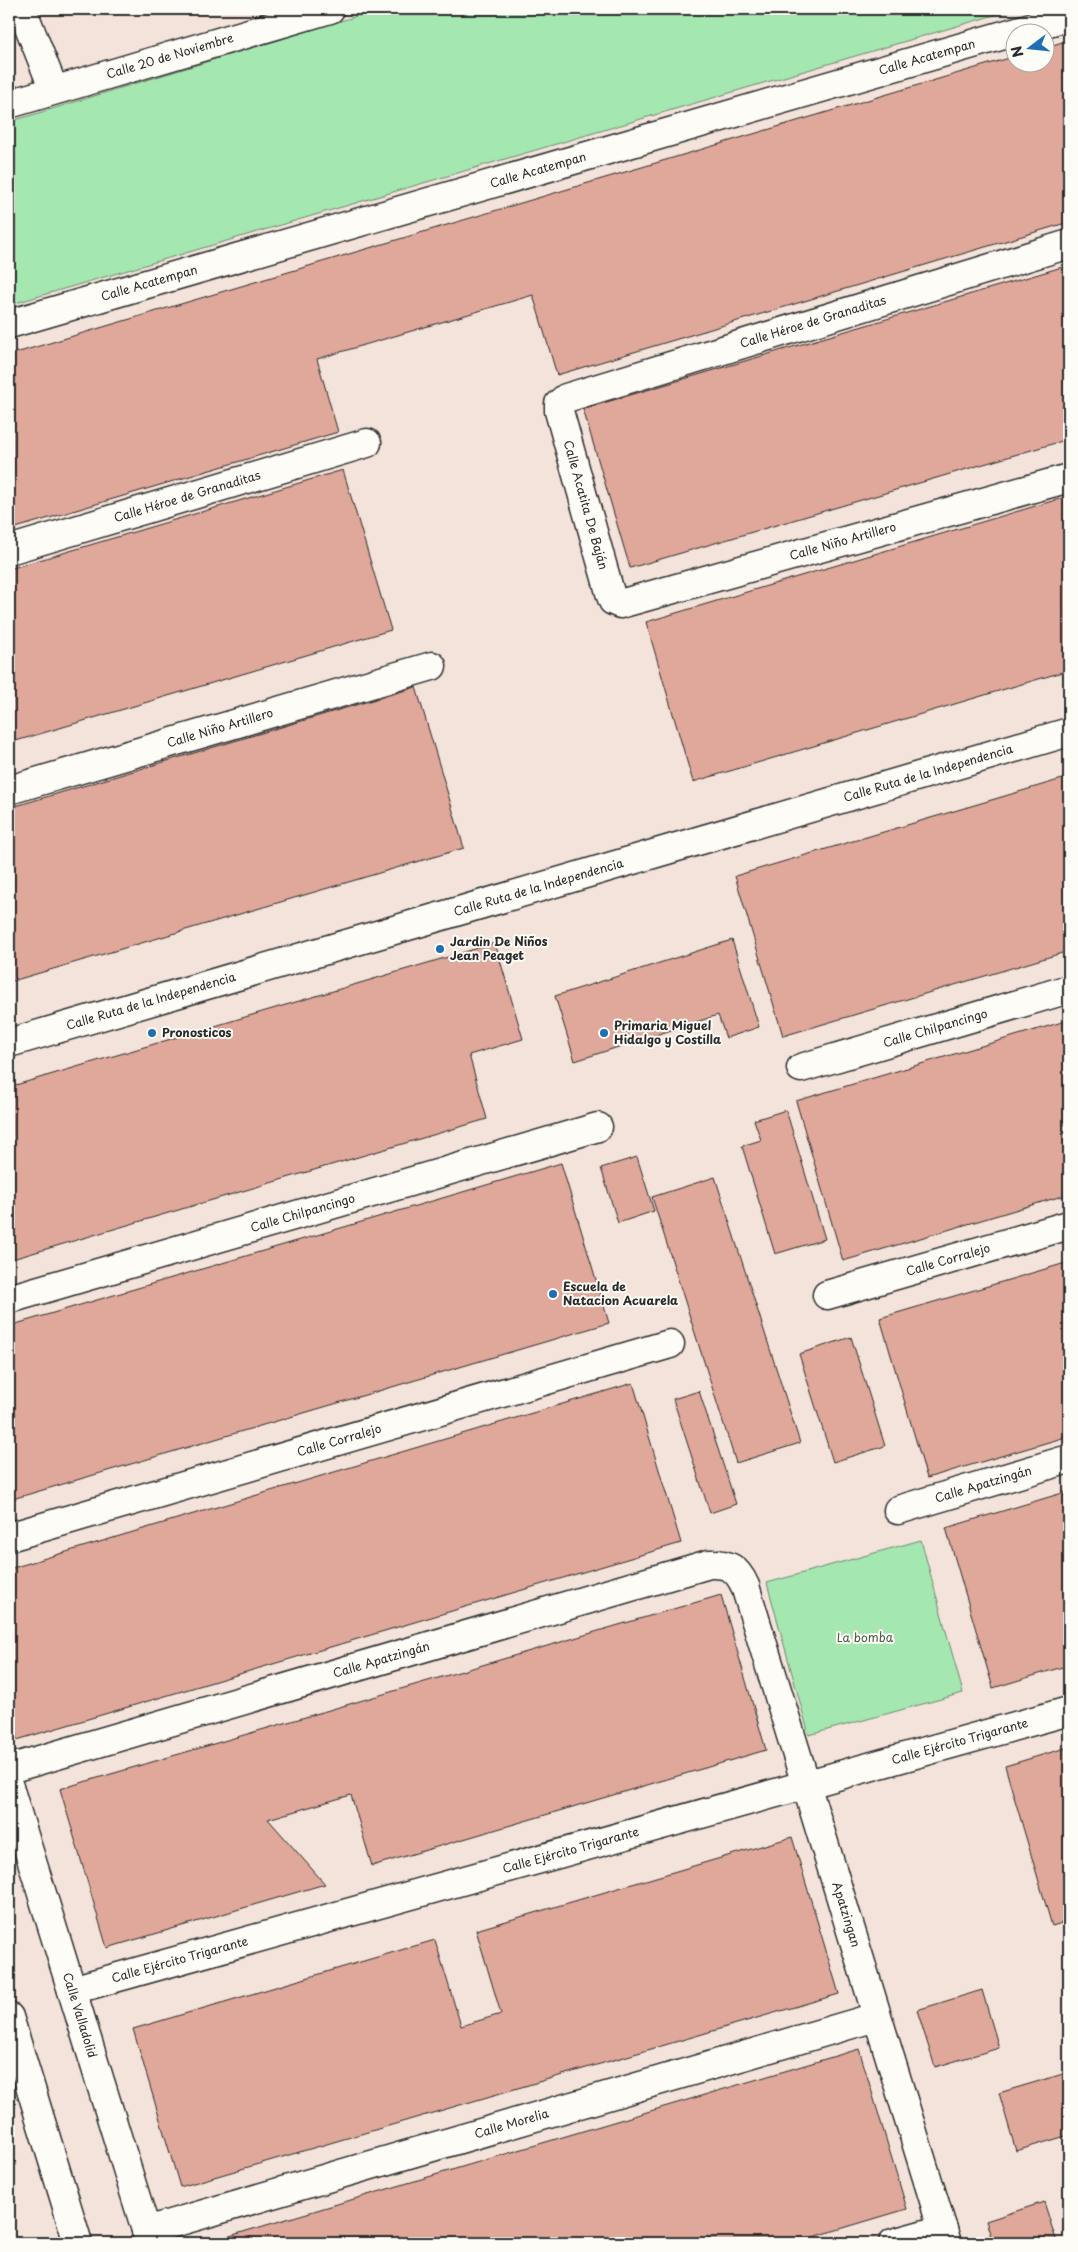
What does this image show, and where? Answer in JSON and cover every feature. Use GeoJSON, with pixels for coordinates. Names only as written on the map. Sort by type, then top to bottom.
{"type":"FeatureCollection","features":[{"type":"Feature","properties":{"kind":"street"},"geometry":{"type":"LineString","coordinates":[[22,9],[54,90]]}},
{"type":"Feature","properties":{"kind":"street","name":"Calle 20 de Noviembre"},"geometry":{"type":"LineString","coordinates":[[9,104],[330,9]]}},
{"type":"Feature","properties":{"kind":"street","name":"Calle Acatempan"},"geometry":{"type":"LineString","coordinates":[[9,324],[1069,16]]}},
{"type":"Feature","properties":{"kind":"street","name":"Calle Héroe de Granaditas"},"geometry":{"type":"LineString","coordinates":[[559,404],[566,398],[1069,244]]}},
{"type":"Feature","properties":{"kind":"street","name":"Calle Acatita De Baján"},"geometry":{"type":"LineString","coordinates":[[559,404],[559,415],[567,443],[611,596],[616,603]]}},
{"type":"Feature","properties":{"kind":"street","name":"Calle Héroe de Granaditas"},"geometry":{"type":"LineString","coordinates":[[9,550],[367,443]]}},
{"type":"Feature","properties":{"kind":"street","name":"Calle Niño Artillero"},"geometry":{"type":"LineString","coordinates":[[616,603],[625,603],[1069,478]]}},
{"type":"Feature","properties":{"kind":"street","name":"Calle Niño Artillero"},"geometry":{"type":"LineString","coordinates":[[9,790],[432,666]]}},
{"type":"Feature","properties":{"kind":"street","name":"Calle Ruta de la Independencia"},"geometry":{"type":"LineString","coordinates":[[9,1043],[1069,732]]}},
{"type":"Feature","properties":{"kind":"street","name":"Calle Chilpancingo"},"geometry":{"type":"LineString","coordinates":[[800,1068],[1069,989]]}},
{"type":"Feature","properties":{"kind":"street","name":"Calle Chilpancingo"},"geometry":{"type":"LineString","coordinates":[[9,1299],[598,1126]]}},
{"type":"Feature","properties":{"kind":"street","name":"Calle Corralejo"},"geometry":{"type":"LineString","coordinates":[[827,1295],[1069,1224]]}},
{"type":"Feature","properties":{"kind":"street","name":"Calle Corralejo"},"geometry":{"type":"LineString","coordinates":[[9,1537],[670,1344]]}},
{"type":"Feature","properties":{"kind":"street","name":"Calle Apatzingán"},"geometry":{"type":"LineString","coordinates":[[898,1510],[1069,1459]]}},
{"type":"Feature","properties":{"kind":"street","name":"Calle Apatzingán"},"geometry":{"type":"LineString","coordinates":[[9,1769],[709,1564],[723,1564],[732,1567],[739,1574],[745,1586]]}},
{"type":"Feature","properties":{"kind":"street","name":"Apatzingan"},"geometry":{"type":"LineString","coordinates":[[745,1586],[808,1786],[876,2017],[945,2236]]}},
{"type":"Feature","properties":{"kind":"street","name":"Calle Ejército Trigarante"},"geometry":{"type":"LineString","coordinates":[[72,1990],[808,1786],[1069,1711]]}},
{"type":"Feature","properties":{"kind":"street","name":"Calle Valladolid"},"geometry":{"type":"LineString","coordinates":[[9,1787],[148,2237]]}},
{"type":"Feature","properties":{"kind":"street","name":"Calle Morelia"},"geometry":{"type":"LineString","coordinates":[[148,2237],[876,2017]]}},
{"type":"Feature","properties":{"kind":"street"},"geometry":{"type":"LineString","coordinates":[[9,2018],[78,2243]]}},
{"type":"Feature","properties":{"kind":"street"},"geometry":{"type":"LineString","coordinates":[[893,2243],[945,2236]]}},
{"type":"Feature","properties":{"kind":"green space"},"geometry":{"type":"Polygon","coordinates":[[[380,9],[1015,9],[9,305],[9,122],[380,9]]]}},
{"type":"Feature","properties":{"kind":"green space","name":"La bomba"},"geometry":{"type":"Polygon","coordinates":[[[921,1540],[963,1693],[809,1735],[767,1583],[921,1540]]]}},
{"type":"Feature","properties":{"kind":"building"},"geometry":{"type":"Polygon","coordinates":[[[1069,40],[1069,222],[557,375],[533,295],[317,359],[338,432],[9,530],[9,355],[1006,59],[1006,72],[1056,72],[1056,44],[1069,40]]]}},
{"type":"Feature","properties":{"kind":"building"},"geometry":{"type":"Polygon","coordinates":[[[1069,265],[1069,439],[630,568],[583,409],[1069,265]]]}},
{"type":"Feature","properties":{"kind":"building"},"geometry":{"type":"Polygon","coordinates":[[[343,470],[391,630],[9,743],[9,569],[343,470]]]}},
{"type":"Feature","properties":{"kind":"building"},"geometry":{"type":"Polygon","coordinates":[[[1069,496],[1069,670],[693,782],[646,622],[1069,496]]]}},
{"type":"Feature","properties":{"kind":"building"},"geometry":{"type":"Polygon","coordinates":[[[416,687],[464,848],[9,982],[9,808],[416,687]]]}},
{"type":"Feature","properties":{"kind":"building"},"geometry":{"type":"Polygon","coordinates":[[[1069,777],[1069,951],[783,1036],[735,876],[1069,777]]]}},
{"type":"Feature","properties":{"kind":"building"},"geometry":{"type":"Polygon","coordinates":[[[732,940],[759,1027],[726,1038],[718,1015],[575,1061],[555,996],[732,940]]]}},
{"type":"Feature","properties":{"kind":"building"},"geometry":{"type":"Polygon","coordinates":[[[495,943],[523,1039],[469,1055],[487,1119],[9,1260],[9,1087],[495,943]]]}},
{"type":"Feature","properties":{"kind":"building"},"geometry":{"type":"Polygon","coordinates":[[[1069,1020],[1069,1194],[843,1261],[796,1101],[1069,1020]]]}},
{"type":"Feature","properties":{"kind":"building"},"geometry":{"type":"Polygon","coordinates":[[[786,1110],[825,1239],[775,1254],[742,1146],[761,1140],[754,1120],[786,1110]]]}},
{"type":"Feature","properties":{"kind":"building"},"geometry":{"type":"Polygon","coordinates":[[[637,1157],[654,1211],[618,1223],[601,1168],[637,1157]]]}},
{"type":"Feature","properties":{"kind":"building"},"geometry":{"type":"Polygon","coordinates":[[[561,1163],[609,1323],[9,1500],[9,1326],[561,1163]]]}},
{"type":"Feature","properties":{"kind":"building"},"geometry":{"type":"Polygon","coordinates":[[[715,1177],[800,1443],[736,1463],[652,1197],[715,1177]]]}},
{"type":"Feature","properties":{"kind":"building"},"geometry":{"type":"Polygon","coordinates":[[[1069,1262],[1069,1436],[927,1478],[880,1318],[1069,1262]]]}},
{"type":"Feature","properties":{"kind":"building"},"geometry":{"type":"Polygon","coordinates":[[[851,1337],[885,1446],[833,1462],[799,1354],[851,1337]]]}},
{"type":"Feature","properties":{"kind":"building"},"geometry":{"type":"Polygon","coordinates":[[[633,1383],[681,1543],[17,1740],[9,1711],[9,1569],[633,1383]]]}},
{"type":"Feature","properties":{"kind":"building"},"geometry":{"type":"Polygon","coordinates":[[[699,1391],[736,1504],[710,1513],[673,1399],[699,1391]]]}},
{"type":"Feature","properties":{"kind":"building"},"geometry":{"type":"Polygon","coordinates":[[[1069,1491],[1069,1665],[993,1688],[946,1528],[1069,1491]]]}},
{"type":"Feature","properties":{"kind":"building"},"geometry":{"type":"Polygon","coordinates":[[[721,1595],[766,1750],[372,1866],[351,1795],[268,1819],[325,1884],[107,1948],[60,1789],[721,1595]]]}},
{"type":"Feature","properties":{"kind":"building"},"geometry":{"type":"Polygon","coordinates":[[[1069,1747],[1069,1921],[1052,1926],[1005,1766],[1069,1747]]]}},
{"type":"Feature","properties":{"kind":"building"},"geometry":{"type":"Polygon","coordinates":[[[792,1837],[839,1994],[180,2187],[133,2029],[435,1940],[461,2026],[501,2014],[476,1930],[792,1837]]]}},
{"type":"Feature","properties":{"kind":"building"},"geometry":{"type":"Polygon","coordinates":[[[982,1990],[999,2048],[935,2067],[917,2010],[982,1990]]]}},
{"type":"Feature","properties":{"kind":"building"},"geometry":{"type":"Polygon","coordinates":[[[859,2049],[907,2209],[793,2243],[206,2243],[859,2049]]]}},
{"type":"Feature","properties":{"kind":"building"},"geometry":{"type":"Polygon","coordinates":[[[1063,2074],[1069,2094],[1069,2135],[1016,2151],[999,2093],[1063,2074]]]}},
{"type":"Feature","properties":{"kind":"building"},"geometry":{"type":"Polygon","coordinates":[[[1044,2202],[1057,2243],[993,2243],[986,2221],[1044,2202]]]}},
{"type":"Feature","properties":{"kind":"place","name":"Jardin De Niños Jean Peaget"},"geometry":{"type":"Point","coordinates":[440,949]}},
{"type":"Feature","properties":{"kind":"place","name":"Pronosticos"},"geometry":{"type":"Point","coordinates":[152,1033]}},
{"type":"Feature","properties":{"kind":"place","name":"Primaria Miguel Hidalgo y Costilla"},"geometry":{"type":"Point","coordinates":[604,1033]}},
{"type":"Feature","properties":{"kind":"place","name":"Escuela de Natacion Acuarela"},"geometry":{"type":"Point","coordinates":[553,1294]}}]}
